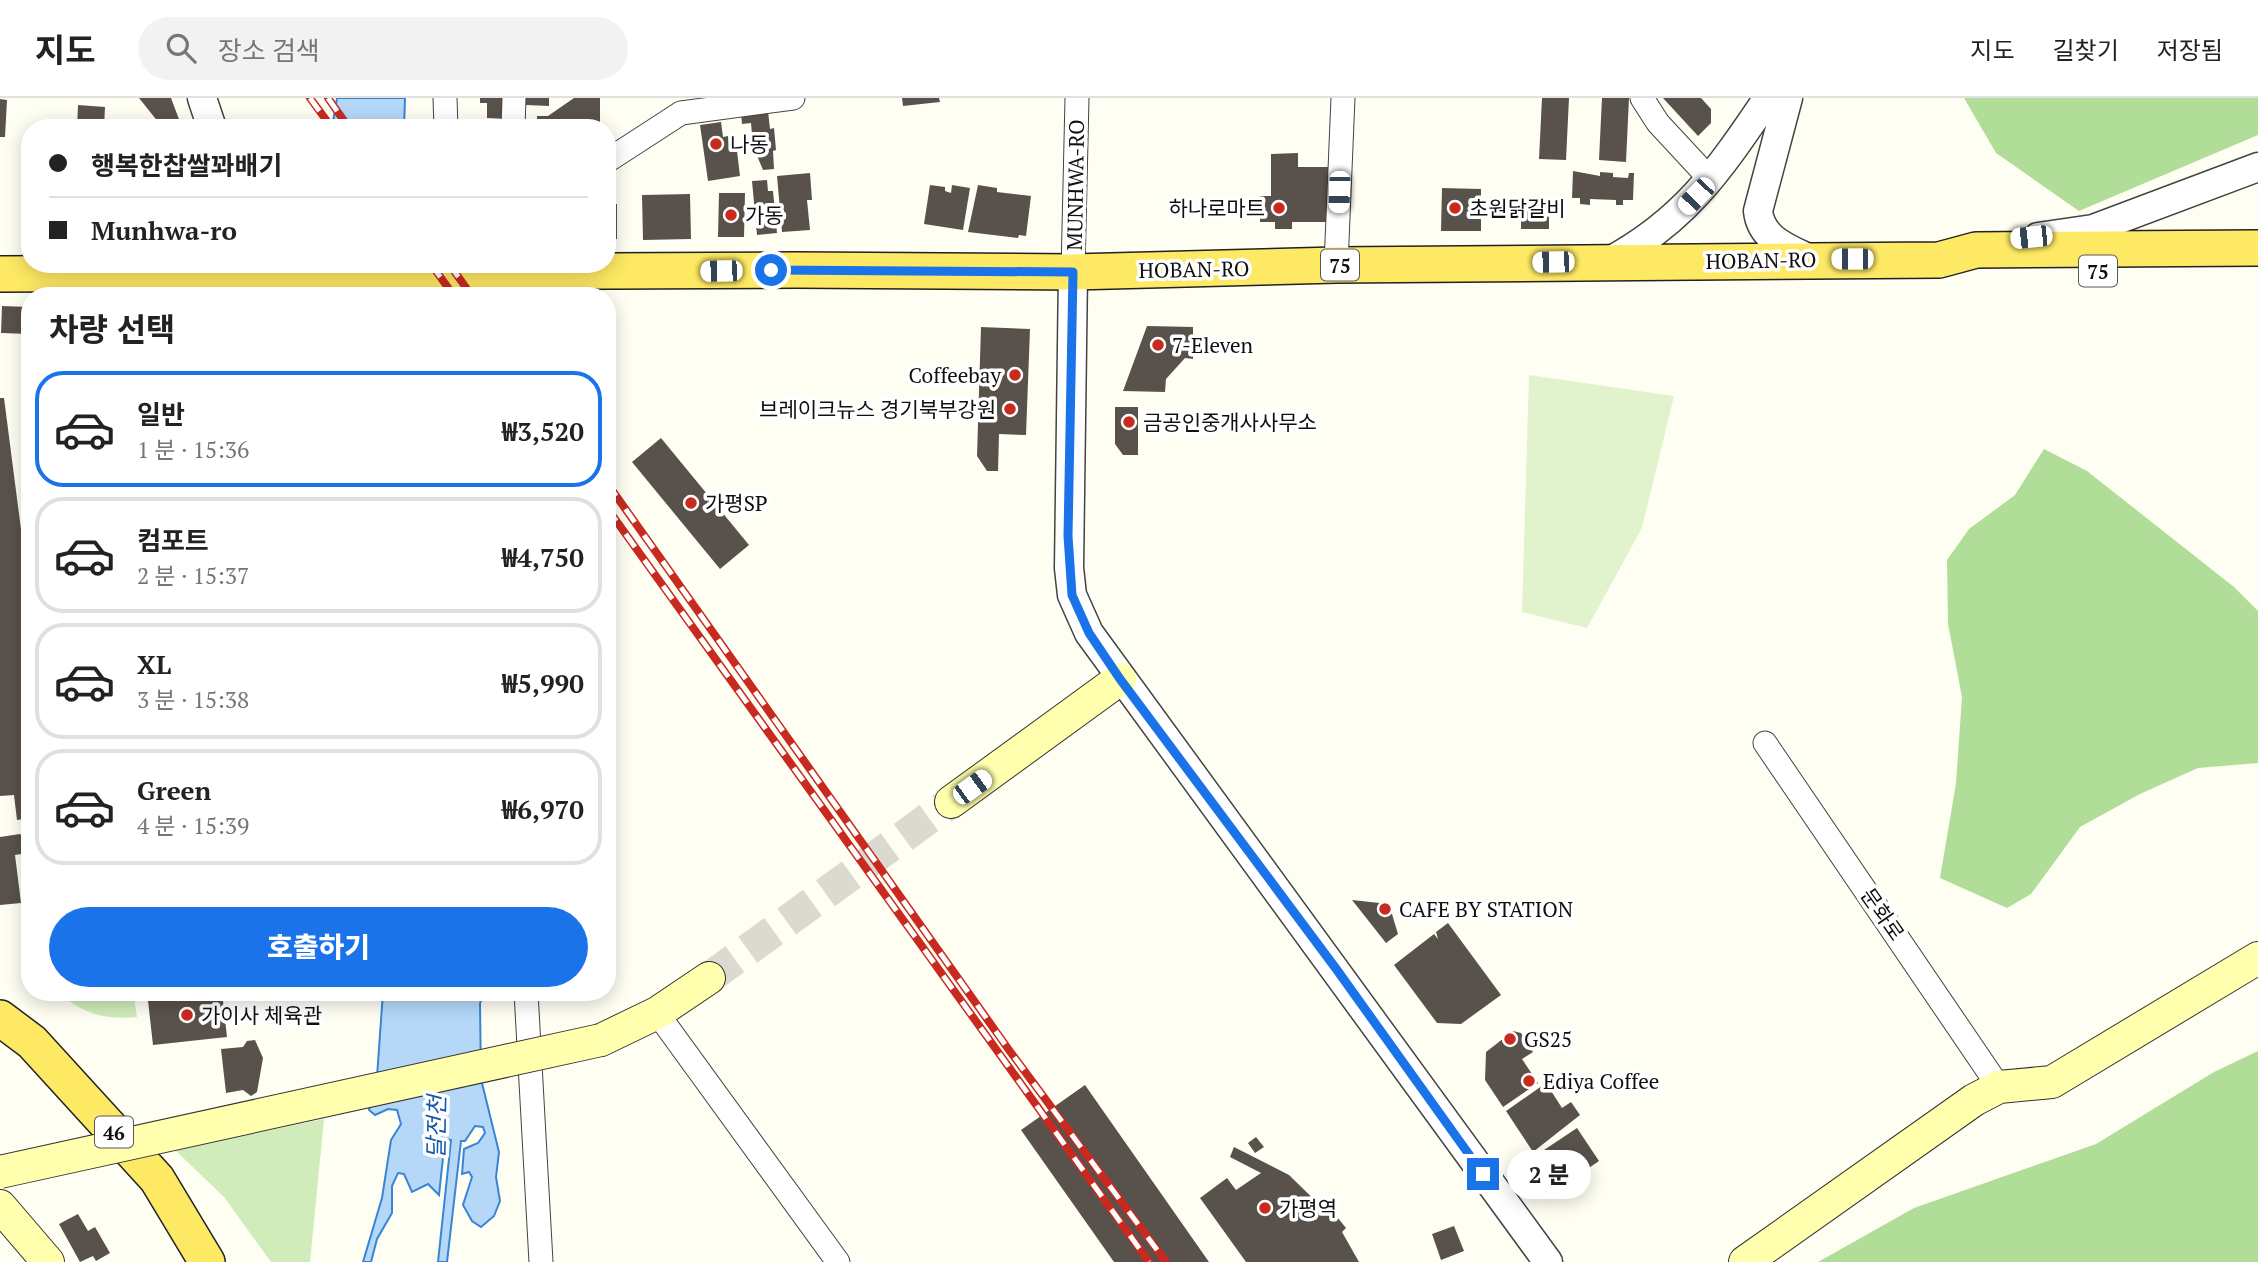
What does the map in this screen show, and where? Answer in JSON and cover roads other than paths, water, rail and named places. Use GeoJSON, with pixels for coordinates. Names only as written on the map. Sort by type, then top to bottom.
{"type":"FeatureCollection","features":[{"type":"Feature","properties":{"kind":"main road","name":"HOBAN-RO"},"geometry":{"type":"LineString","coordinates":[[1938,260],[1976,250],[2258,248]]}},
{"type":"Feature","properties":{"kind":"main road","name":"HOBAN-RO"},"geometry":{"type":"LineString","coordinates":[[616,272],[1073,272],[1336,265],[1810,259],[1938,260],[1977,270],[2258,272]]}},
{"type":"Feature","properties":{"kind":"main road","name":"75"},"geometry":{"type":"LineString","coordinates":[[0,274],[63,273]]}},
{"type":"Feature","properties":{"kind":"main road","name":"75"},"geometry":{"type":"LineString","coordinates":[[404,273],[455,274]]}},
{"type":"Feature","properties":{"kind":"main road","name":"HOBAN-RO"},"geometry":{"type":"LineString","coordinates":[[455,274],[540,273]]}},
{"type":"Feature","properties":{"kind":"main road"},"geometry":{"type":"LineString","coordinates":[[951,802],[1120,679]]}},
{"type":"Feature","properties":{"kind":"main road"},"geometry":{"type":"LineString","coordinates":[[1745,1262],[1974,1100],[1999,1087],[2052,1082],[2258,958]]}},
{"type":"Feature","properties":{"kind":"main road"},"geometry":{"type":"LineString","coordinates":[[0,1172],[601,1040],[657,1013],[709,978]]}},
{"type":"Feature","properties":{"kind":"main road","name":"46"},"geometry":{"type":"LineString","coordinates":[[0,1017],[32,1042],[156,1179],[208,1262]]}},
{"type":"Feature","properties":{"kind":"main road"},"geometry":{"type":"LineString","coordinates":[[0,1206],[24,1230],[48,1262]]}},
{"type":"Feature","properties":{"kind":"street"},"geometry":{"type":"LineString","coordinates":[[202,98],[209,119]]}},
{"type":"Feature","properties":{"kind":"street"},"geometry":{"type":"LineString","coordinates":[[445,98],[446,119]]}},
{"type":"Feature","properties":{"kind":"street"},"geometry":{"type":"LineString","coordinates":[[513,119],[514,98]]}},
{"type":"Feature","properties":{"kind":"street"},"geometry":{"type":"LineString","coordinates":[[616,155],[681,113],[793,98]]}},
{"type":"Feature","properties":{"kind":"street","name":"MUNHWA-RO"},"geometry":{"type":"LineString","coordinates":[[1077,98],[1068,536],[1072,595],[1089,633],[1120,679],[1337,970],[1548,1262]]}},
{"type":"Feature","properties":{"kind":"street"},"geometry":{"type":"LineString","coordinates":[[1336,265],[1343,98]]}},
{"type":"Feature","properties":{"kind":"street"},"geometry":{"type":"LineString","coordinates":[[1642,98],[1658,123],[1710,179]]}},
{"type":"Feature","properties":{"kind":"street"},"geometry":{"type":"LineString","coordinates":[[1608,262],[1654,235],[1678,216],[1710,179],[1768,98]]}},
{"type":"Feature","properties":{"kind":"street"},"geometry":{"type":"LineString","coordinates":[[1788,98],[1758,211],[1759,225],[1766,234],[1810,259]]}},
{"type":"Feature","properties":{"kind":"street","name":"HOBAN-RO"},"geometry":{"type":"LineString","coordinates":[[1976,250],[2017,239],[2093,229],[2258,167]]}},
{"type":"Feature","properties":{"kind":"street","name":"문화로"},"geometry":{"type":"LineString","coordinates":[[1765,743],[1999,1087]]}},
{"type":"Feature","properties":{"kind":"street"},"geometry":{"type":"LineString","coordinates":[[526,1001],[541,1262]]}},
{"type":"Feature","properties":{"kind":"street"},"geometry":{"type":"LineString","coordinates":[[657,1013],[838,1262]]}},
{"type":"Feature","properties":{"kind":"water"},"geometry":{"type":"Polygon","coordinates":[[[337,98],[405,98],[404,119],[334,119],[337,98]]]}},
{"type":"Feature","properties":{"kind":"water","name":"달전천"},"geometry":{"type":"Polygon","coordinates":[[[382,1001],[481,1001],[481,1079],[499,1152],[496,1177],[500,1201],[494,1216],[481,1227],[472,1221],[463,1205],[472,1177],[469,1172],[462,1174],[464,1149],[478,1143],[485,1133],[483,1127],[475,1126],[465,1141],[461,1141],[447,1262],[438,1262],[451,1140],[445,1139],[439,1195],[428,1184],[412,1192],[404,1174],[398,1173],[392,1186],[392,1213],[377,1239],[371,1262],[363,1262],[382,1198],[391,1140],[401,1124],[397,1110],[388,1109],[375,1115],[369,1110],[377,1077],[382,1001]]]}},
{"type":"Feature","properties":{"kind":"tunnel"},"geometry":{"type":"LineString","coordinates":[[709,978],[951,802]]}},
{"type":"Feature","properties":{"kind":"railway"},"geometry":{"type":"LineString","coordinates":[[310,98],[325,119]]}},
{"type":"Feature","properties":{"kind":"railway"},"geometry":{"type":"LineString","coordinates":[[328,98],[343,119]]}},
{"type":"Feature","properties":{"kind":"railway"},"geometry":{"type":"LineString","coordinates":[[437,273],[448,287]]}},
{"type":"Feature","properties":{"kind":"railway"},"geometry":{"type":"LineString","coordinates":[[455,273],[466,287]]}},
{"type":"Feature","properties":{"kind":"railway"},"geometry":{"type":"LineString","coordinates":[[616,496],[1009,1050],[1166,1262]]}},
{"type":"Feature","properties":{"kind":"railway"},"geometry":{"type":"LineString","coordinates":[[616,521],[1149,1262]]}},
{"type":"Feature","properties":{"kind":"place","name":"나동"},"geometry":{"type":"Point","coordinates":[716,144]}},
{"type":"Feature","properties":{"kind":"place","name":"하나로마트"},"geometry":{"type":"Point","coordinates":[1279,208]}},
{"type":"Feature","properties":{"kind":"place","name":"초원닭갈비"},"geometry":{"type":"Point","coordinates":[1455,208]}},
{"type":"Feature","properties":{"kind":"place","name":"가동"},"geometry":{"type":"Point","coordinates":[731,215]}},
{"type":"Feature","properties":{"kind":"place","name":"7-Eleven"},"geometry":{"type":"Point","coordinates":[1158,345]}},
{"type":"Feature","properties":{"kind":"place","name":"Coffeebay"},"geometry":{"type":"Point","coordinates":[1015,375]}},
{"type":"Feature","properties":{"kind":"place","name":"브레이크뉴스 경기북부강원"},"geometry":{"type":"Point","coordinates":[1010,409]}},
{"type":"Feature","properties":{"kind":"place","name":"금공인중개사사무소"},"geometry":{"type":"Point","coordinates":[1129,422]}},
{"type":"Feature","properties":{"kind":"place","name":"가평SP"},"geometry":{"type":"Point","coordinates":[691,503]}},
{"type":"Feature","properties":{"kind":"place","name":"CAFE BY STATION"},"geometry":{"type":"Point","coordinates":[1385,909]}},
{"type":"Feature","properties":{"kind":"place","name":"가이사 체육관"},"geometry":{"type":"Point","coordinates":[187,1015]}},
{"type":"Feature","properties":{"kind":"place","name":"GS25"},"geometry":{"type":"Point","coordinates":[1510,1039]}},
{"type":"Feature","properties":{"kind":"place","name":"Ediya Coffee"},"geometry":{"type":"Point","coordinates":[1529,1081]}},
{"type":"Feature","properties":{"kind":"place","name":"가평역"},"geometry":{"type":"Point","coordinates":[1265,1208]}}]}
